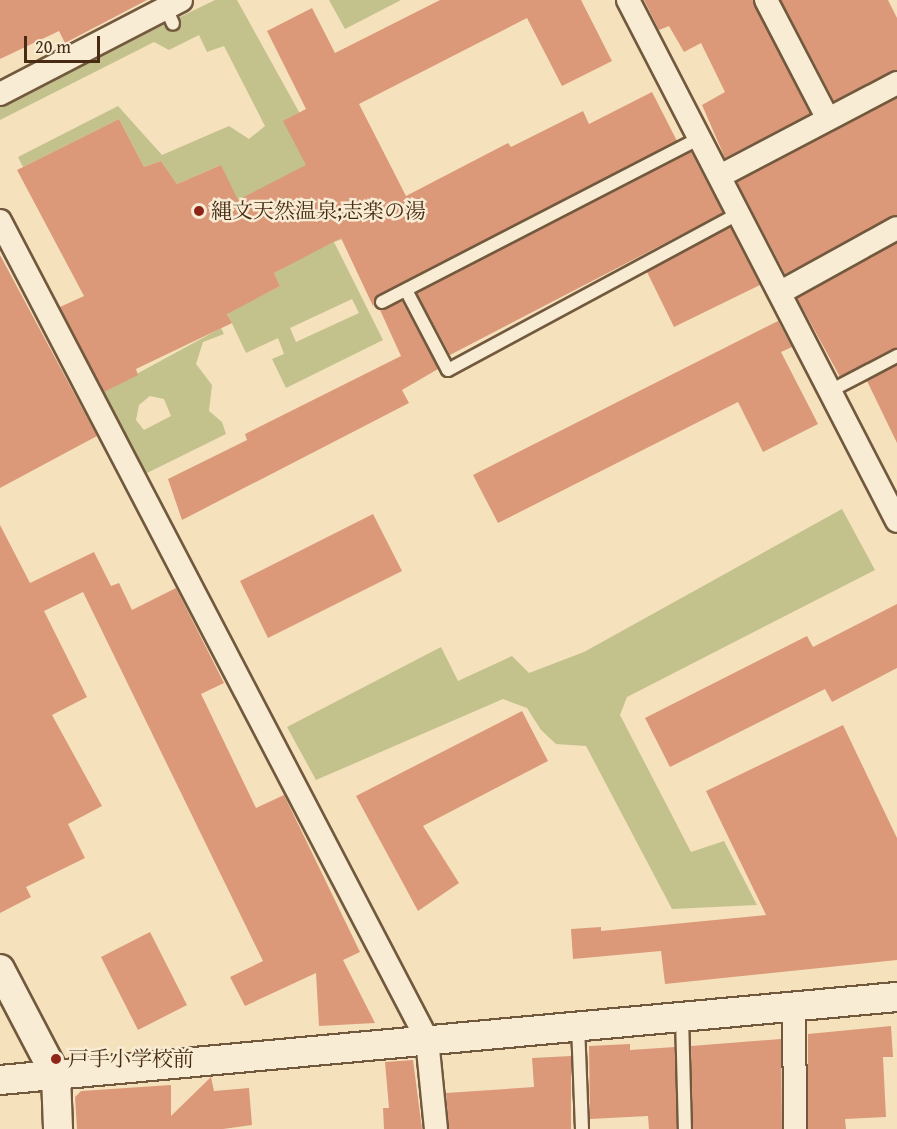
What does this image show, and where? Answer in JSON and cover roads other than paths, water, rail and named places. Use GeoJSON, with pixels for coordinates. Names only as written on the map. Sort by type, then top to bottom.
{"type":"FeatureCollection","features":[{"type":"Feature","properties":{"kind":"street"},"geometry":{"type":"LineString","coordinates":[[628,0],[781,292],[897,521]]}},
{"type":"Feature","properties":{"kind":"street"},"geometry":{"type":"LineString","coordinates":[[766,0],[828,119]]}},
{"type":"Feature","properties":{"kind":"street"},"geometry":{"type":"LineString","coordinates":[[0,94],[174,11]]}},
{"type":"Feature","properties":{"kind":"street"},"geometry":{"type":"LineString","coordinates":[[720,176],[897,83]]}},
{"type":"Feature","properties":{"kind":"street"},"geometry":{"type":"LineString","coordinates":[[0,221],[427,1039],[436,1129]]}},
{"type":"Feature","properties":{"kind":"street"},"geometry":{"type":"LineString","coordinates":[[781,292],[897,228]]}},
{"type":"Feature","properties":{"kind":"street"},"geometry":{"type":"LineString","coordinates":[[0,969],[56,1077],[58,1129]]}},
{"type":"Feature","properties":{"kind":"street"},"geometry":{"type":"LineString","coordinates":[[0,1080],[56,1077],[578,1024],[897,997]]}},
{"type":"Feature","properties":{"kind":"street"},"geometry":{"type":"LineString","coordinates":[[794,1007],[795,1129]]}},
{"type":"Feature","properties":{"kind":"lane"},"geometry":{"type":"LineString","coordinates":[[382,302],[408,291],[700,138]]}},
{"type":"Feature","properties":{"kind":"lane"},"geometry":{"type":"LineString","coordinates":[[408,291],[448,370],[739,213]]}},
{"type":"Feature","properties":{"kind":"lane"},"geometry":{"type":"LineString","coordinates":[[830,390],[897,356]]}},
{"type":"Feature","properties":{"kind":"lane"},"geometry":{"type":"LineString","coordinates":[[682,1016],[685,1129]]}},
{"type":"Feature","properties":{"kind":"lane"},"geometry":{"type":"LineString","coordinates":[[578,1024],[582,1129]]}},
{"type":"Feature","properties":{"kind":"place","name":"縄文天然温泉;志楽の湯"},"geometry":{"type":"Point","coordinates":[199,211]}},
{"type":"Feature","properties":{"kind":"place","name":"戸手小学校前"},"geometry":{"type":"Point","coordinates":[56,1059]}}]}
